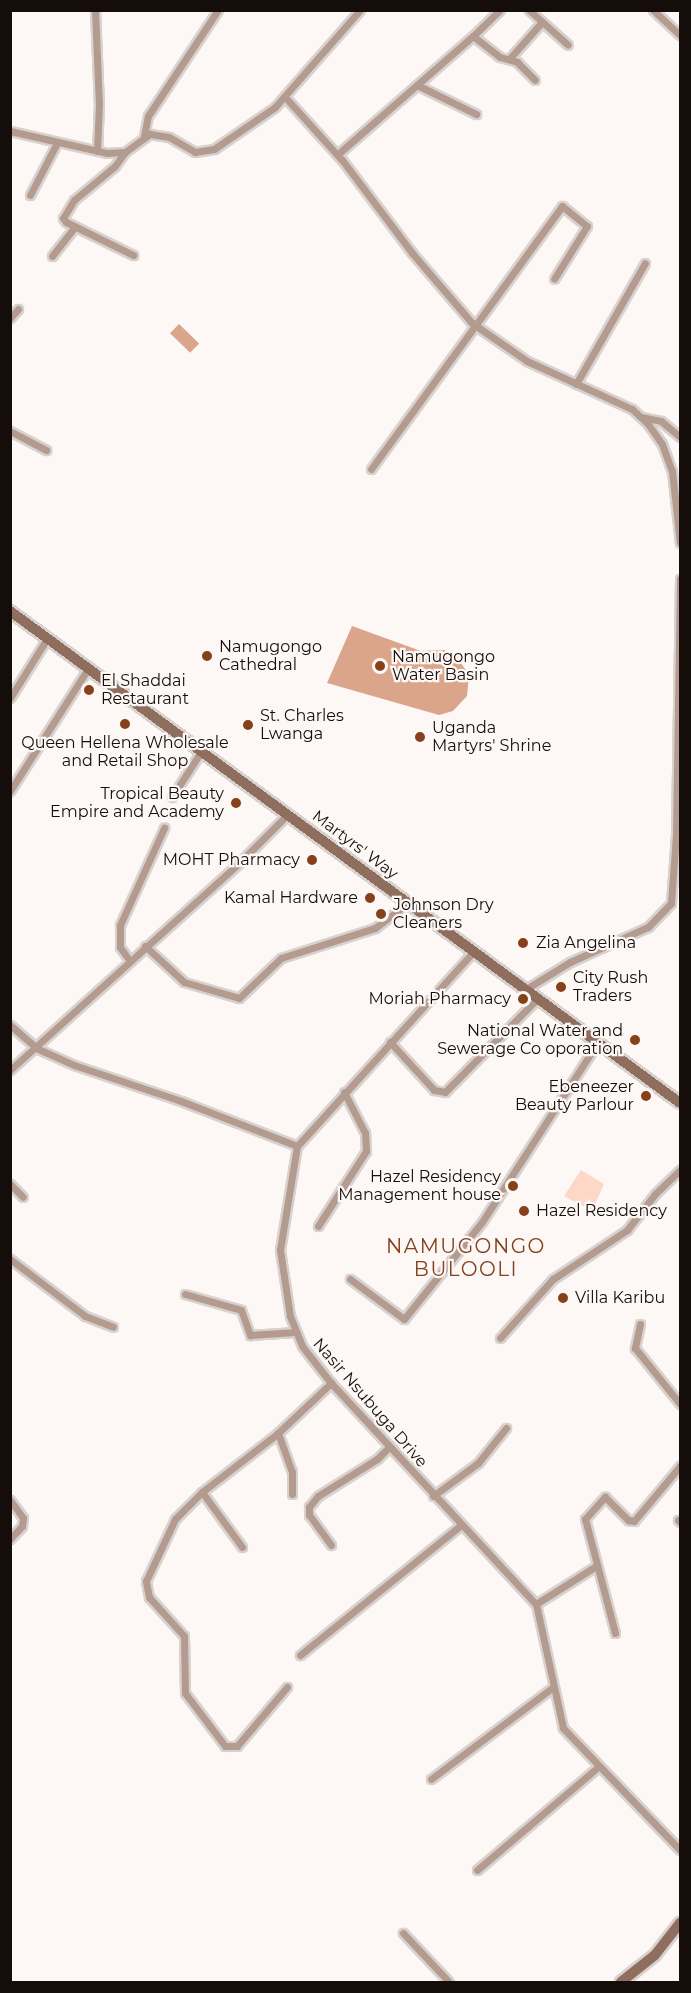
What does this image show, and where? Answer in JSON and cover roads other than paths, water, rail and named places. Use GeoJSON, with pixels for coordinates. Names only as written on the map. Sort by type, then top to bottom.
{"type":"FeatureCollection","features":[{"type":"Feature","properties":{"kind":"main road","name":"Martyrs' Way"},"geometry":{"type":"LineString","coordinates":[[10,611],[681,1103]]}},
{"type":"Feature","properties":{"kind":"main road"},"geometry":{"type":"LineString","coordinates":[[621,1983],[655,1955],[681,1923]]}},
{"type":"Feature","properties":{"kind":"street"},"geometry":{"type":"LineString","coordinates":[[94,10],[99,104],[97,151]]}},
{"type":"Feature","properties":{"kind":"street"},"geometry":{"type":"LineString","coordinates":[[144,136],[148,116],[218,10]]}},
{"type":"Feature","properties":{"kind":"street"},"geometry":{"type":"LineString","coordinates":[[133,255],[75,227],[63,218],[66,210],[115,166],[125,152],[144,136],[159,134],[195,152],[206,152],[254,123],[285,97],[360,10]]}},
{"type":"Feature","properties":{"kind":"street"},"geometry":{"type":"LineString","coordinates":[[338,154],[500,10]]}},
{"type":"Feature","properties":{"kind":"street"},"geometry":{"type":"LineString","coordinates":[[528,10],[568,45]]}},
{"type":"Feature","properties":{"kind":"street"},"geometry":{"type":"LineString","coordinates":[[653,10],[681,35]]}},
{"type":"Feature","properties":{"kind":"street"},"geometry":{"type":"LineString","coordinates":[[510,58],[542,22]]}},
{"type":"Feature","properties":{"kind":"street"},"geometry":{"type":"LineString","coordinates":[[674,29],[681,22]]}},
{"type":"Feature","properties":{"kind":"street"},"geometry":{"type":"LineString","coordinates":[[473,36],[500,57],[510,58],[535,80]]}},
{"type":"Feature","properties":{"kind":"street"},"geometry":{"type":"LineString","coordinates":[[417,85],[476,114]]}},
{"type":"Feature","properties":{"kind":"street"},"geometry":{"type":"LineString","coordinates":[[285,97],[338,154],[412,253],[477,328],[527,361],[641,417],[661,421],[681,437]]}},
{"type":"Feature","properties":{"kind":"street"},"geometry":{"type":"LineString","coordinates":[[10,131],[97,151],[125,152]]}},
{"type":"Feature","properties":{"kind":"street"},"geometry":{"type":"LineString","coordinates":[[30,195],[57,143]]}},
{"type":"Feature","properties":{"kind":"street"},"geometry":{"type":"LineString","coordinates":[[371,470],[477,328],[562,206],[587,226],[554,279]]}},
{"type":"Feature","properties":{"kind":"street"},"geometry":{"type":"LineString","coordinates":[[52,256],[75,227]]}},
{"type":"Feature","properties":{"kind":"street"},"geometry":{"type":"LineString","coordinates":[[576,384],[645,263]]}},
{"type":"Feature","properties":{"kind":"street"},"geometry":{"type":"LineString","coordinates":[[10,318],[18,309]]}},
{"type":"Feature","properties":{"kind":"street"},"geometry":{"type":"LineString","coordinates":[[641,417],[667,456],[680,521],[681,543]]}},
{"type":"Feature","properties":{"kind":"street"},"geometry":{"type":"LineString","coordinates":[[10,431],[46,450]]}},
{"type":"Feature","properties":{"kind":"street"},"geometry":{"type":"LineString","coordinates":[[526,989],[570,962],[656,921],[671,903],[678,876],[681,579]]}},
{"type":"Feature","properties":{"kind":"street"},"geometry":{"type":"LineString","coordinates":[[10,698],[48,637]]}},
{"type":"Feature","properties":{"kind":"street"},"geometry":{"type":"LineString","coordinates":[[10,791],[89,667]]}},
{"type":"Feature","properties":{"kind":"street"},"geometry":{"type":"LineString","coordinates":[[172,797],[202,750]]}},
{"type":"Feature","properties":{"kind":"street"},"geometry":{"type":"LineString","coordinates":[[10,1070],[288,814]]}},
{"type":"Feature","properties":{"kind":"street"},"geometry":{"type":"LineString","coordinates":[[130,961],[120,947],[120,926],[164,828]]}},
{"type":"Feature","properties":{"kind":"street"},"geometry":{"type":"LineString","coordinates":[[145,946],[184,982],[214,994],[239,998],[281,958],[375,928],[408,903]]}},
{"type":"Feature","properties":{"kind":"street"},"geometry":{"type":"LineString","coordinates":[[10,1025],[36,1048],[297,1146],[474,951]]}},
{"type":"Feature","properties":{"kind":"street"},"geometry":{"type":"LineString","coordinates":[[390,1042],[434,1089],[445,1092],[537,999]]}},
{"type":"Feature","properties":{"kind":"street"},"geometry":{"type":"LineString","coordinates":[[350,1279],[404,1319],[482,1222],[598,1042]]}},
{"type":"Feature","properties":{"kind":"street"},"geometry":{"type":"LineString","coordinates":[[318,1226],[366,1151],[365,1132],[344,1092]]}},
{"type":"Feature","properties":{"kind":"street","name":"Nasir Nsubuga Drive"},"geometry":{"type":"LineString","coordinates":[[297,1146],[280,1250],[284,1293],[295,1332],[302,1346],[331,1383],[433,1496],[536,1604]]}},
{"type":"Feature","properties":{"kind":"street"},"geometry":{"type":"LineString","coordinates":[[500,1338],[554,1280],[627,1230],[655,1194],[681,1170]]}},
{"type":"Feature","properties":{"kind":"street"},"geometry":{"type":"LineString","coordinates":[[10,1184],[23,1197]]}},
{"type":"Feature","properties":{"kind":"street"},"geometry":{"type":"LineString","coordinates":[[10,1259],[85,1316],[113,1327]]}},
{"type":"Feature","properties":{"kind":"street"},"geometry":{"type":"LineString","coordinates":[[185,1294],[241,1310],[250,1335],[295,1332]]}},
{"type":"Feature","properties":{"kind":"street"},"geometry":{"type":"LineString","coordinates":[[640,1324],[635,1348],[681,1404]]}},
{"type":"Feature","properties":{"kind":"street"},"geometry":{"type":"LineString","coordinates":[[287,1687],[234,1748],[221,1742],[185,1693],[184,1636],[153,1602],[145,1587],[167,1530],[202,1492],[278,1433],[331,1383]]}},
{"type":"Feature","properties":{"kind":"street"},"geometry":{"type":"LineString","coordinates":[[433,1496],[473,1467],[507,1428]]}},
{"type":"Feature","properties":{"kind":"street"},"geometry":{"type":"LineString","coordinates":[[278,1433],[292,1472],[292,1494]]}},
{"type":"Feature","properties":{"kind":"street"},"geometry":{"type":"LineString","coordinates":[[332,1545],[309,1515],[309,1507],[318,1496],[377,1459],[389,1447]]}},
{"type":"Feature","properties":{"kind":"street"},"geometry":{"type":"LineString","coordinates":[[615,1633],[585,1519],[600,1498],[607,1498],[628,1520],[634,1521],[681,1466]]}},
{"type":"Feature","properties":{"kind":"street"},"geometry":{"type":"LineString","coordinates":[[202,1492],[242,1547]]}},
{"type":"Feature","properties":{"kind":"street"},"geometry":{"type":"LineString","coordinates":[[10,1500],[23,1518],[22,1526],[10,1539]]}},
{"type":"Feature","properties":{"kind":"street"},"geometry":{"type":"LineString","coordinates":[[300,1655],[461,1525]]}},
{"type":"Feature","properties":{"kind":"street"},"geometry":{"type":"LineString","coordinates":[[596,1566],[536,1604],[563,1728],[598,1767],[681,1850]]}},
{"type":"Feature","properties":{"kind":"street"},"geometry":{"type":"LineString","coordinates":[[431,1779],[553,1687]]}},
{"type":"Feature","properties":{"kind":"street"},"geometry":{"type":"LineString","coordinates":[[477,1870],[598,1767]]}},
{"type":"Feature","properties":{"kind":"street"},"geometry":{"type":"LineString","coordinates":[[403,1933],[449,1983]]}},
{"type":"Feature","properties":{"kind":"place","name":"Namugongo Cathedral"},"geometry":{"type":"Point","coordinates":[207,656]}},
{"type":"Feature","properties":{"kind":"place","name":"Namugongo Water Basin"},"geometry":{"type":"Point","coordinates":[380,666]}},
{"type":"Feature","properties":{"kind":"place","name":"El Shaddai Restaurant"},"geometry":{"type":"Point","coordinates":[89,690]}},
{"type":"Feature","properties":{"kind":"place","name":"Queen Hellena Wholesale and Retail Shop"},"geometry":{"type":"Point","coordinates":[125,724]}},
{"type":"Feature","properties":{"kind":"place","name":"St. Charles Lwanga"},"geometry":{"type":"Point","coordinates":[248,725]}},
{"type":"Feature","properties":{"kind":"place","name":"Uganda Martyrs' Shrine"},"geometry":{"type":"Point","coordinates":[420,737]}},
{"type":"Feature","properties":{"kind":"place","name":"Tropical Beauty Empire and Academy"},"geometry":{"type":"Point","coordinates":[236,803]}},
{"type":"Feature","properties":{"kind":"place","name":"MOHT Pharmacy"},"geometry":{"type":"Point","coordinates":[312,860]}},
{"type":"Feature","properties":{"kind":"place","name":"Kamal Hardware"},"geometry":{"type":"Point","coordinates":[370,898]}},
{"type":"Feature","properties":{"kind":"place","name":"Johnson Dry Cleaners"},"geometry":{"type":"Point","coordinates":[381,914]}},
{"type":"Feature","properties":{"kind":"place","name":"Zia Angelina"},"geometry":{"type":"Point","coordinates":[523,943]}},
{"type":"Feature","properties":{"kind":"place","name":"City Rush Traders"},"geometry":{"type":"Point","coordinates":[561,987]}},
{"type":"Feature","properties":{"kind":"place","name":"Moriah Pharmacy"},"geometry":{"type":"Point","coordinates":[523,999]}},
{"type":"Feature","properties":{"kind":"place","name":"National Water and Sewerage Co oporation"},"geometry":{"type":"Point","coordinates":[635,1040]}},
{"type":"Feature","properties":{"kind":"place","name":"Ebeneezer Beauty Parlour"},"geometry":{"type":"Point","coordinates":[646,1096]}},
{"type":"Feature","properties":{"kind":"place","name":"Hazel Residency Management house"},"geometry":{"type":"Point","coordinates":[513,1186]}},
{"type":"Feature","properties":{"kind":"place","name":"Hazel Residency"},"geometry":{"type":"Point","coordinates":[524,1211]}},
{"type":"Feature","properties":{"kind":"place","name":"Villa Karibu"},"geometry":{"type":"Point","coordinates":[563,1298]}},
{"type":"Feature","properties":{"kind":"district","name":"NAMUGONGO BULOOLI"},"geometry":{"type":"Point","coordinates":[466,1258]}}]}
